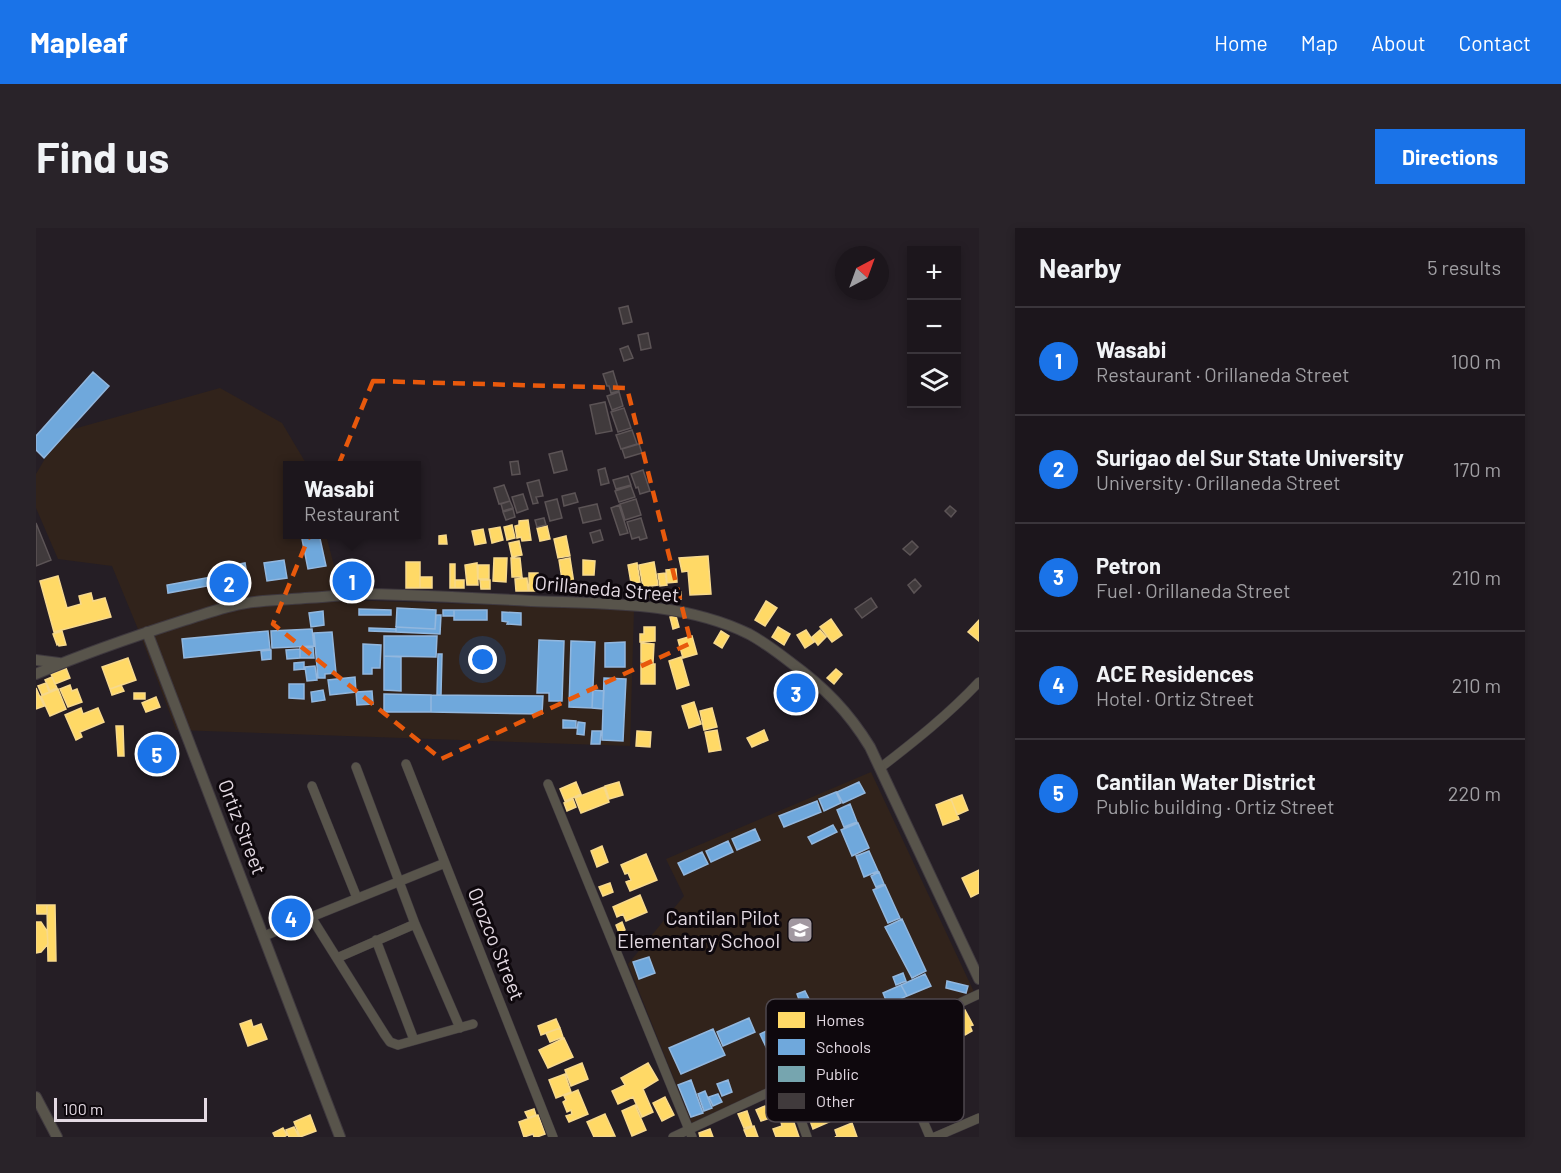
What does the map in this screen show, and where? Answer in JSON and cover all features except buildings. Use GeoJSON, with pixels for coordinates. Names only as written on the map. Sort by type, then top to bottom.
{"type":"FeatureCollection","features":[{"type":"Feature","properties":{"kind":"street","name":"Orillaneda Street"},"geometry":{"type":"LineString","coordinates":[[36,674],[147,632],[245,603],[366,594],[505,599],[656,607],[718,622],[748,634],[771,647],[827,692],[858,727],[870,747],[979,979]]}},
{"type":"Feature","properties":{"kind":"street","name":"Ortiz Street"},"geometry":{"type":"LineString","coordinates":[[147,632],[340,1137]]}},
{"type":"Feature","properties":{"kind":"street"},"geometry":{"type":"LineString","coordinates":[[36,660],[62,663]]}},
{"type":"Feature","properties":{"kind":"street"},"geometry":{"type":"LineString","coordinates":[[880,768],[941,719],[979,682]]}},
{"type":"Feature","properties":{"kind":"street","name":"Orozco Street"},"geometry":{"type":"LineString","coordinates":[[406,764],[553,1137]]}},
{"type":"Feature","properties":{"kind":"street"},"geometry":{"type":"LineString","coordinates":[[356,767],[415,924],[460,1028]]}},
{"type":"Feature","properties":{"kind":"street"},"geometry":{"type":"LineString","coordinates":[[548,784],[691,1133]]}},
{"type":"Feature","properties":{"kind":"street"},"geometry":{"type":"LineString","coordinates":[[312,786],[357,898]]}},
{"type":"Feature","properties":{"kind":"street"},"geometry":{"type":"LineString","coordinates":[[264,936],[445,862]]}},
{"type":"Feature","properties":{"kind":"street"},"geometry":{"type":"LineString","coordinates":[[311,917],[390,1042],[398,1045],[473,1024]]}},
{"type":"Feature","properties":{"kind":"street"},"geometry":{"type":"LineString","coordinates":[[337,958],[415,924]]}},
{"type":"Feature","properties":{"kind":"street"},"geometry":{"type":"LineString","coordinates":[[376,940],[414,1040]]}},
{"type":"Feature","properties":{"kind":"street"},"geometry":{"type":"LineString","coordinates":[[964,1001],[979,994]]}},
{"type":"Feature","properties":{"kind":"street"},"geometry":{"type":"LineString","coordinates":[[673,1137],[691,1133],[713,1118],[766,1094]]}},
{"type":"Feature","properties":{"kind":"street"},"geometry":{"type":"LineString","coordinates":[[36,1097],[57,1137]]}},
{"type":"Feature","properties":{"kind":"street"},"geometry":{"type":"LineString","coordinates":[[935,1137],[979,1118]]}},
{"type":"Feature","properties":{"kind":"street"},"geometry":{"type":"LineString","coordinates":[[802,1122],[807,1137]]}},
{"type":"Feature","properties":{"kind":"street"},"geometry":{"type":"LineString","coordinates":[[924,1122],[930,1137]]}},
{"type":"Feature","properties":{"kind":"highlighted area"},"geometry":{"type":"Polygon","coordinates":[[[373,381],[627,388],[691,643],[441,759],[273,624],[373,381]]]}},
{"type":"Feature","properties":{"kind":"shaded area"},"geometry":{"type":"Polygon","coordinates":[[[220,388],[282,423],[305,461],[283,461],[283,539],[327,539],[343,600],[634,609],[630,746],[176,730],[112,566],[58,559],[36,508],[36,474],[46,457],[70,430],[220,388]]]}},
{"type":"Feature","properties":{"kind":"shaded area","name":"Cantilan Pilot Elementary School"},"geometry":{"type":"Polygon","coordinates":[[[871,772],[974,992],[959,999],[766,999],[766,1089],[692,1124],[628,964],[684,896],[666,859],[871,772]]]}},
{"type":"Feature","properties":{"kind":"place","name":"Wasabi"},"geometry":{"type":"Point","coordinates":[352,581]}},
{"type":"Feature","properties":{"kind":"place","name":"Surigao del Sur State University"},"geometry":{"type":"Point","coordinates":[229,583]}},
{"type":"Feature","properties":{"kind":"place","name":"Petron"},"geometry":{"type":"Point","coordinates":[796,693]}},
{"type":"Feature","properties":{"kind":"place","name":"Cantilan Water District"},"geometry":{"type":"Point","coordinates":[157,754]}},
{"type":"Feature","properties":{"kind":"place","name":"ACE Residences"},"geometry":{"type":"Point","coordinates":[291,918]}},
{"type":"Feature","properties":{"kind":"place","name":"Cantilan Pilot Elementary School"},"geometry":{"type":"Point","coordinates":[800,930]}}]}
